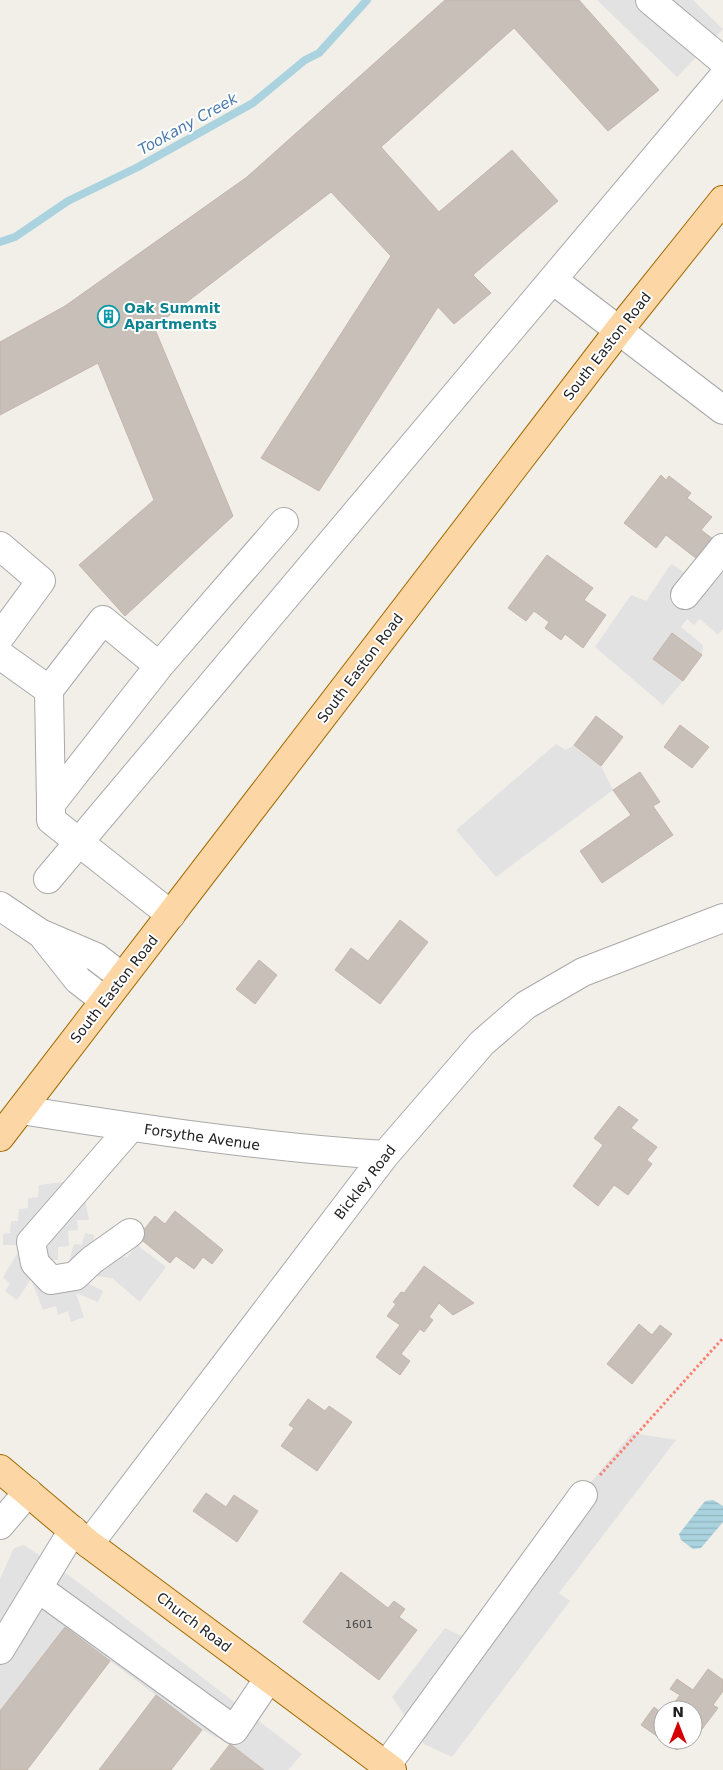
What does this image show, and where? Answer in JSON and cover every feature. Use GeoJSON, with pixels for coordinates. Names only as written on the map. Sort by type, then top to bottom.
{"type":"FeatureCollection","features":[{"type":"Feature","properties":{"kind":"main road","name":"South Easton Road"},"geometry":{"type":"LineString","coordinates":[[0,1138],[619,330],[723,200]]}},
{"type":"Feature","properties":{"kind":"main road","name":"Church Road"},"geometry":{"type":"LineString","coordinates":[[0,1469],[81,1537],[387,1768]]}},
{"type":"Feature","properties":{"kind":"street"},"geometry":{"type":"LineString","coordinates":[[650,0],[723,61]]}},
{"type":"Feature","properties":{"kind":"street"},"geometry":{"type":"LineString","coordinates":[[48,879],[723,77]]}},
{"type":"Feature","properties":{"kind":"street"},"geometry":{"type":"LineString","coordinates":[[553,280],[723,410]]}},
{"type":"Feature","properties":{"kind":"street"},"geometry":{"type":"LineString","coordinates":[[51,804],[159,666],[284,522]]}},
{"type":"Feature","properties":{"kind":"street"},"geometry":{"type":"LineString","coordinates":[[0,546],[41,581],[0,637]]}},
{"type":"Feature","properties":{"kind":"street"},"geometry":{"type":"LineString","coordinates":[[685,595],[723,548]]}},
{"type":"Feature","properties":{"kind":"street"},"geometry":{"type":"LineString","coordinates":[[159,666],[103,620],[49,690],[51,804],[52,820],[171,915]]}},
{"type":"Feature","properties":{"kind":"street"},"geometry":{"type":"LineString","coordinates":[[0,655],[49,690]]}},
{"type":"Feature","properties":{"kind":"street"},"geometry":{"type":"LineString","coordinates":[[0,906],[40,933],[96,957],[122,977]]}},
{"type":"Feature","properties":{"kind":"street","name":"Bickley Road"},"geometry":{"type":"LineString","coordinates":[[0,1650],[38,1588],[81,1537],[384,1155],[482,1043],[526,1005],[583,972],[723,918]]}},
{"type":"Feature","properties":{"kind":"street"},"geometry":{"type":"LineString","coordinates":[[40,933],[78,980],[104,1000]]}},
{"type":"Feature","properties":{"kind":"street","name":"Forsythe Avenue"},"geometry":{"type":"LineString","coordinates":[[21,1110],[300,1150],[384,1155]]}},
{"type":"Feature","properties":{"kind":"street"},"geometry":{"type":"LineString","coordinates":[[130,1233],[92,1260],[75,1276],[52,1280],[35,1264],[31,1242],[131,1127]]}},
{"type":"Feature","properties":{"kind":"street"},"geometry":{"type":"LineString","coordinates":[[0,1525],[28,1492]]}},
{"type":"Feature","properties":{"kind":"street"},"geometry":{"type":"LineString","coordinates":[[387,1768],[583,1495]]}},
{"type":"Feature","properties":{"kind":"street"},"geometry":{"type":"LineString","coordinates":[[38,1588],[234,1730],[269,1678]]}},
{"type":"Feature","properties":{"kind":"path"},"geometry":{"type":"LineString","coordinates":[[583,1495],[723,1338]]}},
{"type":"Feature","properties":{"kind":"shaded area"},"geometry":{"type":"Polygon","coordinates":[[[597,0],[693,0],[723,29],[677,77],[597,0]]]}},
{"type":"Feature","properties":{"kind":"shaded area"},"geometry":{"type":"Polygon","coordinates":[[[723,540],[723,629],[718,635],[700,619],[694,625],[687,619],[681,627],[703,645],[702,655],[672,633],[683,681],[663,705],[595,647],[631,595],[646,601],[671,564],[693,577],[723,540]]]}},
{"type":"Feature","properties":{"kind":"shaded area"},"geometry":{"type":"Polygon","coordinates":[[[556,744],[566,750],[574,745],[601,766],[613,790],[496,877],[456,830],[556,744]]]}},
{"type":"Feature","properties":{"kind":"shaded area"},"geometry":{"type":"Polygon","coordinates":[[[71,1181],[85,1198],[89,1220],[77,1220],[78,1230],[68,1231],[69,1246],[58,1247],[58,1260],[47,1260],[47,1243],[45,1243],[43,1261],[66,1272],[74,1244],[82,1245],[85,1233],[94,1235],[93,1254],[127,1257],[137,1245],[166,1267],[140,1302],[112,1278],[95,1276],[87,1283],[103,1291],[98,1302],[76,1293],[84,1317],[71,1322],[68,1311],[58,1315],[56,1306],[43,1310],[31,1279],[17,1300],[5,1291],[10,1284],[3,1277],[23,1245],[3,1245],[3,1234],[10,1233],[11,1221],[18,1221],[19,1209],[28,1208],[28,1198],[38,1197],[39,1185],[71,1181]]]}},
{"type":"Feature","properties":{"kind":"shaded area"},"geometry":{"type":"Polygon","coordinates":[[[632,1433],[676,1440],[559,1593],[570,1601],[452,1757],[424,1744],[392,1697],[445,1628],[462,1636],[632,1433]]]}},
{"type":"Feature","properties":{"kind":"shaded area"},"geometry":{"type":"Polygon","coordinates":[[[24,1545],[74,1579],[302,1754],[288,1770],[264,1770],[230,1744],[202,1730],[65,1627],[0,1711],[0,1579],[14,1548],[24,1545]]]}},
{"type":"Feature","properties":{"kind":"water"},"geometry":{"type":"Polygon","coordinates":[[[713,1500],[723,1506],[723,1522],[701,1548],[693,1549],[681,1540],[679,1534],[705,1501],[713,1500]]]}},
{"type":"Feature","properties":{"kind":"building","name":"Oak Summit Apartments"},"geometry":{"type":"Polygon","coordinates":[[[445,0],[579,0],[659,90],[608,131],[514,28],[381,147],[439,212],[512,150],[558,201],[473,275],[491,293],[454,324],[438,307],[319,491],[261,458],[391,256],[331,192],[154,327],[233,516],[125,616],[79,565],[154,500],[98,363],[0,415],[0,342],[65,306],[247,177],[445,0]]]}},
{"type":"Feature","properties":{"kind":"building"},"geometry":{"type":"Polygon","coordinates":[[[661,475],[666,480],[669,476],[691,493],[687,498],[712,517],[701,530],[713,539],[697,559],[666,535],[656,548],[624,523],[661,475]]]}},
{"type":"Feature","properties":{"kind":"building"},"geometry":{"type":"Polygon","coordinates":[[[547,555],[593,588],[584,600],[606,615],[583,648],[565,634],[561,640],[545,628],[549,622],[534,611],[526,621],[508,608],[547,555]]]}},
{"type":"Feature","properties":{"kind":"building"},"geometry":{"type":"Polygon","coordinates":[[[672,633],[702,655],[683,681],[653,659],[672,633]]]}},
{"type":"Feature","properties":{"kind":"building"},"geometry":{"type":"Polygon","coordinates":[[[596,716],[623,737],[601,766],[574,745],[596,716]]]}},
{"type":"Feature","properties":{"kind":"building"},"geometry":{"type":"Polygon","coordinates":[[[680,725],[709,747],[692,768],[664,747],[680,725]]]}},
{"type":"Feature","properties":{"kind":"building"},"geometry":{"type":"Polygon","coordinates":[[[640,772],[660,802],[653,806],[673,835],[602,883],[580,851],[631,815],[613,790],[640,772]]]}},
{"type":"Feature","properties":{"kind":"building"},"geometry":{"type":"Polygon","coordinates":[[[400,920],[428,942],[380,1004],[335,970],[351,948],[368,961],[400,920]]]}},
{"type":"Feature","properties":{"kind":"building"},"geometry":{"type":"Polygon","coordinates":[[[259,960],[277,975],[255,1004],[236,989],[259,960]]]}},
{"type":"Feature","properties":{"kind":"building"},"geometry":{"type":"Polygon","coordinates":[[[619,1106],[638,1120],[631,1128],[657,1147],[647,1160],[652,1164],[628,1195],[614,1185],[598,1206],[573,1186],[603,1145],[594,1138],[619,1106]]]}},
{"type":"Feature","properties":{"kind":"building"},"geometry":{"type":"Polygon","coordinates":[[[175,1211],[223,1250],[212,1264],[203,1257],[194,1269],[176,1256],[170,1263],[138,1237],[155,1216],[165,1224],[175,1211]]]}},
{"type":"Feature","properties":{"kind":"building"},"geometry":{"type":"Polygon","coordinates":[[[424,1266],[474,1303],[453,1315],[439,1303],[429,1317],[433,1320],[424,1332],[420,1329],[401,1354],[410,1361],[400,1375],[376,1357],[400,1325],[387,1316],[396,1304],[393,1302],[401,1292],[404,1293],[424,1266]]]}},
{"type":"Feature","properties":{"kind":"building"},"geometry":{"type":"Polygon","coordinates":[[[639,1324],[652,1335],[660,1325],[672,1334],[632,1384],[607,1364],[639,1324]]]}},
{"type":"Feature","properties":{"kind":"building"},"geometry":{"type":"Polygon","coordinates":[[[308,1399],[325,1411],[329,1406],[352,1422],[317,1471],[281,1446],[294,1428],[289,1425],[308,1399]]]}},
{"type":"Feature","properties":{"kind":"building"},"geometry":{"type":"Polygon","coordinates":[[[206,1493],[226,1507],[234,1495],[258,1511],[237,1542],[193,1511],[206,1493]]]}},
{"type":"Feature","properties":{"kind":"building"},"geometry":{"type":"Polygon","coordinates":[[[341,1572],[388,1608],[394,1601],[405,1609],[399,1617],[417,1630],[379,1680],[303,1622],[341,1572]]]}},
{"type":"Feature","properties":{"kind":"building"},"geometry":{"type":"Polygon","coordinates":[[[65,1627],[110,1661],[27,1770],[0,1770],[0,1711],[65,1627]]]}},
{"type":"Feature","properties":{"kind":"building"},"geometry":{"type":"Polygon","coordinates":[[[708,1669],[723,1680],[723,1691],[713,1705],[718,1708],[703,1728],[703,1700],[676,1700],[680,1695],[670,1689],[677,1679],[693,1690],[708,1669]]]}},
{"type":"Feature","properties":{"kind":"building"},"geometry":{"type":"Polygon","coordinates":[[[156,1695],[202,1730],[171,1770],[99,1770],[156,1695]]]}},
{"type":"Feature","properties":{"kind":"building"},"geometry":{"type":"Polygon","coordinates":[[[653,1708],[653,1733],[641,1725],[653,1708]]]}},
{"type":"Feature","properties":{"kind":"building"},"geometry":{"type":"Polygon","coordinates":[[[230,1744],[264,1770],[210,1770],[230,1744]]]}},
{"type":"Feature","properties":{"kind":"waterway","name":"Tookany Creek"},"geometry":{"type":"LineString","coordinates":[[0,242],[15,237],[68,201],[138,167],[253,103],[305,60],[319,53],[367,0]]}},
{"type":"Feature","properties":{"kind":"place","name":"Oak Summit Apartments"},"geometry":{"type":"Point","coordinates":[108,316]}}]}
